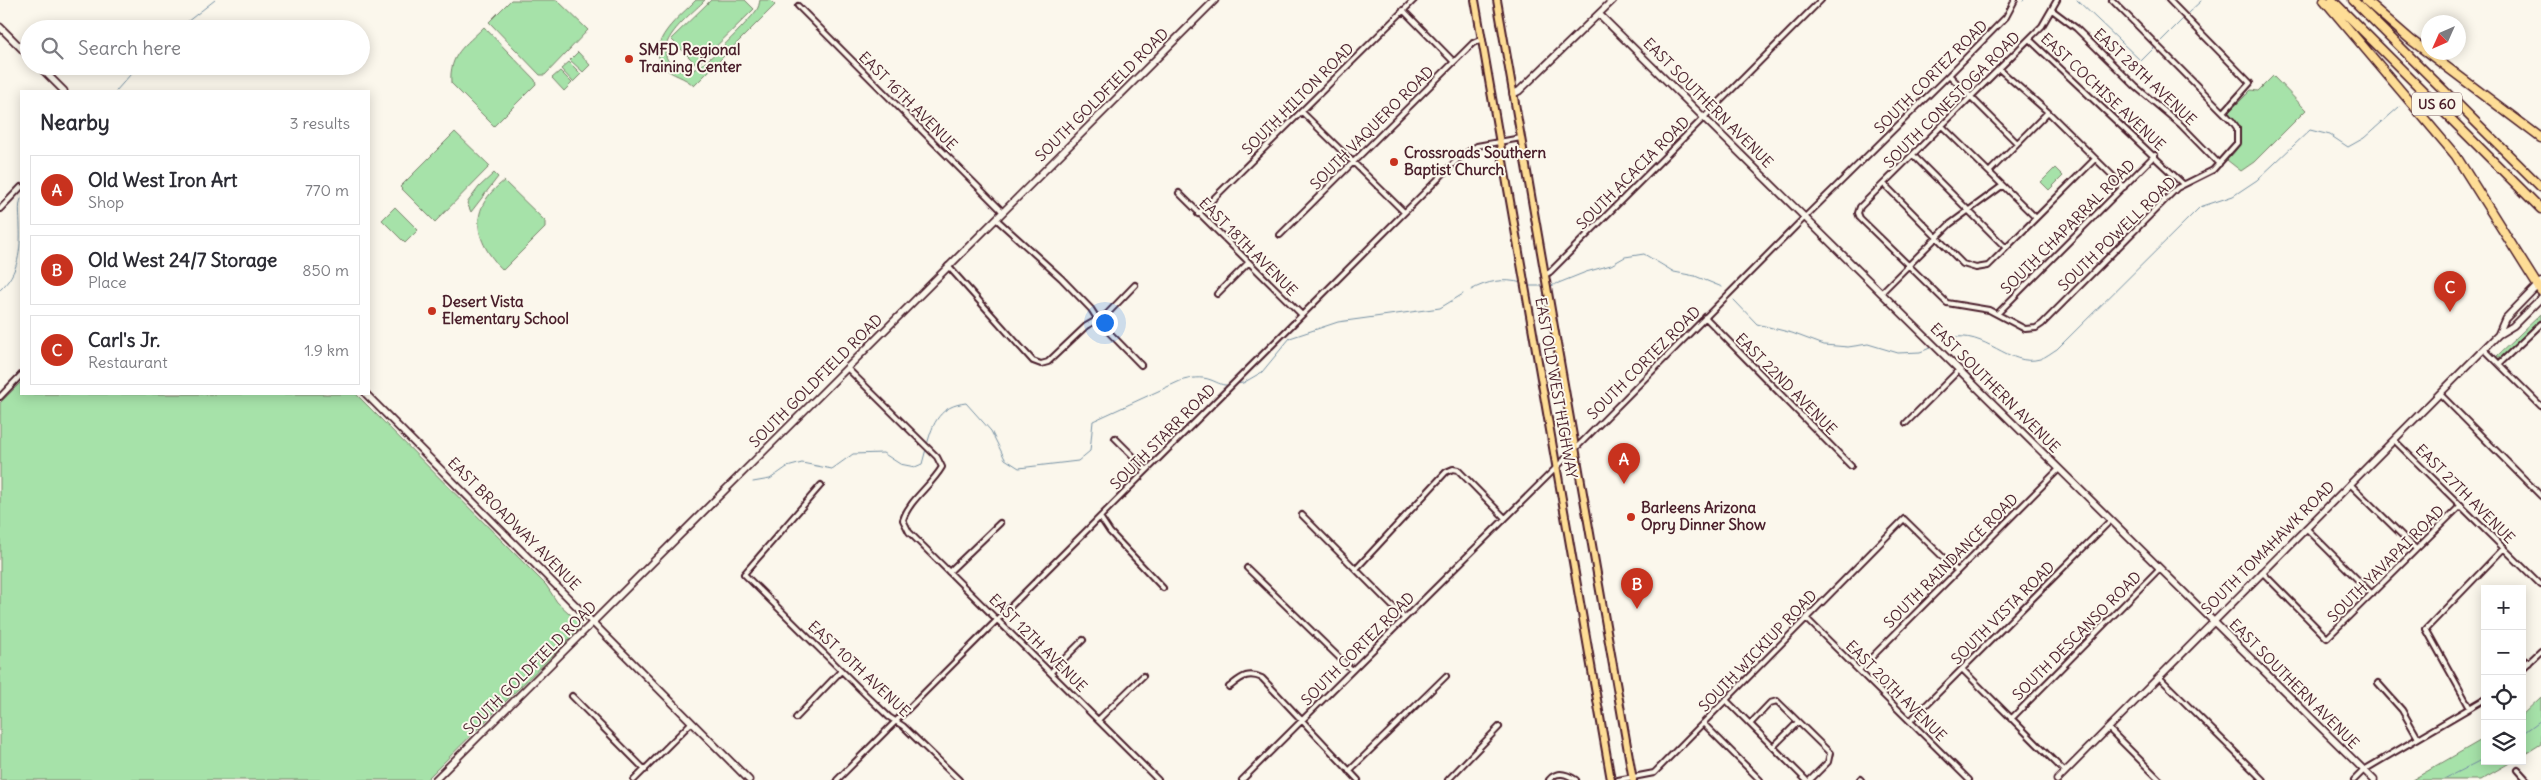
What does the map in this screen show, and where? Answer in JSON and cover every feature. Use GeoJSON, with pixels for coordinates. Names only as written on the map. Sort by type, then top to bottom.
{"type":"FeatureCollection","features":[{"type":"Feature","properties":{"kind":"highway"},"geometry":{"type":"LineString","coordinates":[[2324,0],[2456,156],[2540,286]]}},
{"type":"Feature","properties":{"kind":"highway","name":"US 60"},"geometry":{"type":"LineString","coordinates":[[2332,0],[2541,209]]}},
{"type":"Feature","properties":{"kind":"highway","name":"US 60"},"geometry":{"type":"LineString","coordinates":[[2354,0],[2541,188]]}},
{"type":"Feature","properties":{"kind":"highway"},"geometry":{"type":"LineString","coordinates":[[2365,0],[2417,45],[2541,138]]}},
{"type":"Feature","properties":{"kind":"main road","name":"SOUTH GOLDFIELD ROAD"},"geometry":{"type":"LineString","coordinates":[[435,780],[1214,0]]}},
{"type":"Feature","properties":{"kind":"main road","name":"EAST OLD WEST HIGHWAY"},"geometry":{"type":"LineString","coordinates":[[1475,0],[1611,780]]}},
{"type":"Feature","properties":{"kind":"main road","name":"EAST OLD WEST HIGHWAY"},"geometry":{"type":"LineString","coordinates":[[1497,0],[1632,779]]}},
{"type":"Feature","properties":{"kind":"main road"},"geometry":{"type":"LineString","coordinates":[[1513,94],[1519,92],[1613,0]]}},
{"type":"Feature","properties":{"kind":"main road","name":"EAST SOUTHERN AVENUE"},"geometry":{"type":"LineString","coordinates":[[1599,14],[2374,780]]}},
{"type":"Feature","properties":{"kind":"main road"},"geometry":{"type":"LineString","coordinates":[[0,27],[20,47]]}},
{"type":"Feature","properties":{"kind":"main road"},"geometry":{"type":"LineString","coordinates":[[48,75],[63,90]]}},
{"type":"Feature","properties":{"kind":"main road","name":"SOUTH TOMAHAWK ROAD"},"geometry":{"type":"LineString","coordinates":[[2498,335],[2505,319],[2540,286]]}},
{"type":"Feature","properties":{"kind":"main road","name":"SOUTH TOMAHAWK ROAD"},"geometry":{"type":"LineString","coordinates":[[2057,780],[2498,335],[2513,326],[2541,298]]}},
{"type":"Feature","properties":{"kind":"main road","name":"EAST BROADWAY AVENUE"},"geometry":{"type":"LineString","coordinates":[[367,395],[749,780]]}},
{"type":"Feature","properties":{"kind":"street","name":"SOUTH HILTON ROAD"},"geometry":{"type":"LineString","coordinates":[[1198,214],[1414,0]]}},
{"type":"Feature","properties":{"kind":"street","name":"SOUTH ACACIA ROAD"},"geometry":{"type":"LineString","coordinates":[[1545,275],[1821,0]]}},
{"type":"Feature","properties":{"kind":"street","name":"SOUTH CORTEZ ROAD"},"geometry":{"type":"LineString","coordinates":[[1242,780],[1949,75],[2006,17],[2015,0]]}},
{"type":"Feature","properties":{"kind":"street","name":"SOUTH CONESTOGA ROAD"},"geometry":{"type":"LineString","coordinates":[[1909,266],[1860,218],[1858,213],[1860,207],[2030,39],[2046,21],[2057,0]]}},
{"type":"Feature","properties":{"kind":"street"},"geometry":{"type":"LineString","coordinates":[[2112,0],[2224,112],[2250,83],[2169,0]]}},
{"type":"Feature","properties":{"kind":"street","name":"EAST 16TH AVENUE"},"geometry":{"type":"LineString","coordinates":[[798,6],[1003,212]]}},
{"type":"Feature","properties":{"kind":"street"},"geometry":{"type":"LineString","coordinates":[[1403,10],[1454,62]]}},
{"type":"Feature","properties":{"kind":"street","name":"EAST 28TH AVENUE"},"geometry":{"type":"LineString","coordinates":[[2052,10],[2076,28],[2136,87],[2181,125],[2219,164]]}},
{"type":"Feature","properties":{"kind":"street","name":"SOUTH VAQUERO ROAD"},"geometry":{"type":"LineString","coordinates":[[1280,235],[1473,43],[1482,39]]}},
{"type":"Feature","properties":{"kind":"street","name":"EAST COCHISE AVENUE"},"geometry":{"type":"LineString","coordinates":[[2030,39],[2183,184]]}},
{"type":"Feature","properties":{"kind":"street"},"geometry":{"type":"LineString","coordinates":[[1999,69],[2048,112],[2124,187]]}},
{"type":"Feature","properties":{"kind":"street"},"geometry":{"type":"LineString","coordinates":[[1949,75],[2018,143]]}},
{"type":"Feature","properties":{"kind":"street"},"geometry":{"type":"LineString","coordinates":[[1302,112],[1404,212]]}},
{"type":"Feature","properties":{"kind":"street"},"geometry":{"type":"LineString","coordinates":[[1989,172],[2048,112]]}},
{"type":"Feature","properties":{"kind":"street","name":"SOUTH POWELL ROAD"},"geometry":{"type":"LineString","coordinates":[[1997,314],[2019,328],[2030,329],[2042,324],[2183,184],[2207,174],[2233,150],[2239,136],[2237,128],[2224,112]]}},
{"type":"Feature","properties":{"kind":"street"},"geometry":{"type":"LineString","coordinates":[[1942,126],[2036,218]]}},
{"type":"Feature","properties":{"kind":"street","name":"SOUTH STARR ROAD"},"geometry":{"type":"LineString","coordinates":[[837,780],[1465,152],[1477,146],[1521,138]]}},
{"type":"Feature","properties":{"kind":"street"},"geometry":{"type":"LineString","coordinates":[[1913,155],[2006,248]]}},
{"type":"Feature","properties":{"kind":"street","name":"SOUTH CHAPARRAL ROAD"},"geometry":{"type":"LineString","coordinates":[[1997,314],[2155,156]]}},
{"type":"Feature","properties":{"kind":"street"},"geometry":{"type":"LineString","coordinates":[[1884,184],[1964,264],[1976,268],[1988,266],[2095,159]]}},
{"type":"Feature","properties":{"kind":"street"},"geometry":{"type":"LineString","coordinates":[[1881,293],[1937,237],[2002,186]]}},
{"type":"Feature","properties":{"kind":"street"},"geometry":{"type":"LineString","coordinates":[[0,209],[20,188]]}},
{"type":"Feature","properties":{"kind":"street","name":"EAST 18TH AVENUE"},"geometry":{"type":"LineString","coordinates":[[1179,193],[1198,214],[1302,315]]}},
{"type":"Feature","properties":{"kind":"street"},"geometry":{"type":"LineString","coordinates":[[996,219],[1061,278],[1141,365]]}},
{"type":"Feature","properties":{"kind":"street"},"geometry":{"type":"LineString","coordinates":[[1217,294],[1248,263]]}},
{"type":"Feature","properties":{"kind":"street"},"geometry":{"type":"LineString","coordinates":[[948,266],[1033,360],[1041,364],[1048,362],[1086,326],[1107,314],[1135,285]]}},
{"type":"Feature","properties":{"kind":"street"},"geometry":{"type":"LineString","coordinates":[[1909,266],[1947,303],[1989,310],[1997,314]]}},
{"type":"Feature","properties":{"kind":"street","name":"EAST 22ND AVENUE"},"geometry":{"type":"LineString","coordinates":[[1705,318],[1851,466]]}},
{"type":"Feature","properties":{"kind":"street"},"geometry":{"type":"LineString","coordinates":[[2499,364],[2541,324]]}},
{"type":"Feature","properties":{"kind":"street"},"geometry":{"type":"LineString","coordinates":[[2484,349],[2541,406]]}},
{"type":"Feature","properties":{"kind":"street","name":"EAST 12TH AVENUE"},"geometry":{"type":"LineString","coordinates":[[846,368],[937,457],[942,467],[936,478],[905,511],[902,520],[909,532],[1099,719],[1158,780]]}},
{"type":"Feature","properties":{"kind":"street"},"geometry":{"type":"LineString","coordinates":[[1906,423],[1959,370]]}},
{"type":"Feature","properties":{"kind":"street"},"geometry":{"type":"LineString","coordinates":[[0,397],[20,377]]}},
{"type":"Feature","properties":{"kind":"street"},"geometry":{"type":"LineString","coordinates":[[2440,394],[2541,496]]}},
{"type":"Feature","properties":{"kind":"street"},"geometry":{"type":"LineString","coordinates":[[1115,438],[1147,470]]}},
{"type":"Feature","properties":{"kind":"street","name":"EAST 27TH AVENUE"},"geometry":{"type":"LineString","coordinates":[[2394,440],[2541,585]]}},
{"type":"Feature","properties":{"kind":"street"},"geometry":{"type":"LineString","coordinates":[[1356,569],[1446,472],[1452,469],[1458,470],[1505,518]]}},
{"type":"Feature","properties":{"kind":"street","name":"SOUTH RAINDANCE ROAD"},"geometry":{"type":"LineString","coordinates":[[1859,670],[2059,469]]}},
{"type":"Feature","properties":{"kind":"street"},"geometry":{"type":"LineString","coordinates":[[2350,484],[2416,549]]}},
{"type":"Feature","properties":{"kind":"street","name":"EAST 10TH AVENUE"},"geometry":{"type":"LineString","coordinates":[[821,485],[744,574],[841,671],[958,780]]}},
{"type":"Feature","properties":{"kind":"street","name":"SOUTH YAVAPAI ROAD"},"geometry":{"type":"LineString","coordinates":[[2262,572],[2327,638],[2461,504]]}},
{"type":"Feature","properties":{"kind":"street"},"geometry":{"type":"LineString","coordinates":[[1302,514],[1404,618]]}},
{"type":"Feature","properties":{"kind":"street"},"geometry":{"type":"LineString","coordinates":[[1100,517],[1110,532],[1163,588]]}},
{"type":"Feature","properties":{"kind":"street","name":"SOUTH WICKIUP ROAD"},"geometry":{"type":"LineString","coordinates":[[1618,780],[1632,779],[1654,773],[1904,519],[1957,571]]}},
{"type":"Feature","properties":{"kind":"street","name":"SOUTH VISTA ROAD"},"geometry":{"type":"LineString","coordinates":[[1910,721],[2111,520]]}},
{"type":"Feature","properties":{"kind":"street"},"geometry":{"type":"LineString","coordinates":[[949,572],[1000,523]]}},
{"type":"Feature","properties":{"kind":"street"},"geometry":{"type":"LineString","coordinates":[[2306,528],[2372,594]]}},
{"type":"Feature","properties":{"kind":"street"},"geometry":{"type":"LineString","coordinates":[[2470,708],[2426,629],[2504,548]]}},
{"type":"Feature","properties":{"kind":"street"},"geometry":{"type":"LineString","coordinates":[[1247,568],[1309,631],[1352,670]]}},
{"type":"Feature","properties":{"kind":"street","name":"SOUTH DESCANSO ROAD"},"geometry":{"type":"LineString","coordinates":[[2011,719],[2160,568]]}},
{"type":"Feature","properties":{"kind":"street","name":"EAST 20TH AVENUE"},"geometry":{"type":"LineString","coordinates":[[1807,619],[1970,780]]}},
{"type":"Feature","properties":{"kind":"street"},"geometry":{"type":"LineString","coordinates":[[1051,672],[1083,640]]}},
{"type":"Feature","properties":{"kind":"street"},"geometry":{"type":"LineString","coordinates":[[2526,666],[2541,651]]}},
{"type":"Feature","properties":{"kind":"street"},"geometry":{"type":"LineString","coordinates":[[1962,669],[2064,772]]}},
{"type":"Feature","properties":{"kind":"street"},"geometry":{"type":"LineString","coordinates":[[796,718],[841,671]]}},
{"type":"Feature","properties":{"kind":"street"},"geometry":{"type":"LineString","coordinates":[[1229,687],[1244,675],[1252,674],[1262,678],[1358,780]]}},
{"type":"Feature","properties":{"kind":"street"},"geometry":{"type":"LineString","coordinates":[[1099,719],[1143,676]]}},
{"type":"Feature","properties":{"kind":"street"},"geometry":{"type":"LineString","coordinates":[[1349,771],[1446,676]]}},
{"type":"Feature","properties":{"kind":"street"},"geometry":{"type":"LineString","coordinates":[[2159,677],[2264,780]]}},
{"type":"Feature","properties":{"kind":"street"},"geometry":{"type":"LineString","coordinates":[[2378,683],[2402,710],[2418,738]]}},
{"type":"Feature","properties":{"kind":"street"},"geometry":{"type":"LineString","coordinates":[[572,696],[645,770]]}},
{"type":"Feature","properties":{"kind":"street"},"geometry":{"type":"LineString","coordinates":[[1726,700],[1750,724],[1773,747],[1808,780],[1828,762],[1830,756],[1777,701],[1770,702],[1750,724]]}},
{"type":"Feature","properties":{"kind":"street"},"geometry":{"type":"LineString","coordinates":[[2354,780],[2364,770],[2481,701]]}},
{"type":"Feature","properties":{"kind":"street"},"geometry":{"type":"LineString","coordinates":[[1773,747],[1798,722]]}},
{"type":"Feature","properties":{"kind":"street"},"geometry":{"type":"LineString","coordinates":[[634,780],[691,723]]}},
{"type":"Feature","properties":{"kind":"street"},"geometry":{"type":"LineString","coordinates":[[1703,723],[1760,780]]}},
{"type":"Feature","properties":{"kind":"street"},"geometry":{"type":"LineString","coordinates":[[1448,780],[1498,727]]}},
{"type":"Feature","properties":{"kind":"street"},"geometry":{"type":"LineString","coordinates":[[2108,728],[2160,780]]}},
{"type":"Feature","properties":{"kind":"street"},"geometry":{"type":"LineString","coordinates":[[2518,770],[2528,780]]}},
{"type":"Feature","properties":{"kind":"street"},"geometry":{"type":"LineString","coordinates":[[1549,780],[1561,773],[1576,780]]}},
{"type":"Feature","properties":{"kind":"green space"},"geometry":{"type":"Polygon","coordinates":[[[511,0],[557,0],[588,30],[545,75],[540,75],[489,22],[511,0]]]}},
{"type":"Feature","properties":{"kind":"green space"},"geometry":{"type":"Polygon","coordinates":[[[696,0],[705,0],[674,31],[665,49],[667,58],[678,69],[695,69],[717,52],[752,16],[758,8],[760,0],[770,0],[775,5],[694,86],[664,67],[659,58],[658,48],[667,30],[696,0]]]}},
{"type":"Feature","properties":{"kind":"green space"},"geometry":{"type":"Polygon","coordinates":[[[711,0],[745,0],[754,9],[697,65],[671,39],[711,0]]]}},
{"type":"Feature","properties":{"kind":"green space"},"geometry":{"type":"Polygon","coordinates":[[[484,27],[535,80],[536,84],[494,126],[451,83],[453,65],[460,51],[484,27]]]}},
{"type":"Feature","properties":{"kind":"green space"},"geometry":{"type":"Polygon","coordinates":[[[578,52],[590,65],[583,72],[570,60],[578,52]]]}},
{"type":"Feature","properties":{"kind":"green space"},"geometry":{"type":"Polygon","coordinates":[[[569,62],[581,74],[573,82],[561,69],[569,62]]]}},
{"type":"Feature","properties":{"kind":"green space"},"geometry":{"type":"Polygon","coordinates":[[[560,71],[572,83],[564,91],[552,78],[560,71]]]}},
{"type":"Feature","properties":{"kind":"green space"},"geometry":{"type":"Polygon","coordinates":[[[2273,76],[2306,110],[2254,162],[2241,171],[2227,160],[2234,153],[2240,142],[2239,131],[2229,112],[2251,90],[2258,91],[2273,76]]]}},
{"type":"Feature","properties":{"kind":"green space"},"geometry":{"type":"Polygon","coordinates":[[[455,132],[490,166],[435,222],[400,187],[455,132]]]}},
{"type":"Feature","properties":{"kind":"green space"},"geometry":{"type":"Polygon","coordinates":[[[2055,168],[2063,176],[2049,190],[2041,182],[2055,168]]]}},
{"type":"Feature","properties":{"kind":"green space"},"geometry":{"type":"Polygon","coordinates":[[[494,173],[498,177],[471,212],[467,203],[479,187],[494,173]]]}},
{"type":"Feature","properties":{"kind":"green space"},"geometry":{"type":"Polygon","coordinates":[[[504,181],[545,221],[545,228],[503,270],[485,247],[479,224],[484,202],[492,191],[504,181]]]}},
{"type":"Feature","properties":{"kind":"green space"},"geometry":{"type":"Polygon","coordinates":[[[395,207],[418,230],[405,243],[382,220],[395,207]]]}},
{"type":"Feature","properties":{"kind":"green space"},"geometry":{"type":"Polygon","coordinates":[[[2541,314],[2541,321],[2536,323],[2502,357],[2496,357],[2541,314]]]}},
{"type":"Feature","properties":{"kind":"green space"},"geometry":{"type":"Polygon","coordinates":[[[20,383],[20,395],[357,395],[546,585],[557,602],[581,624],[578,630],[426,780],[0,780],[0,403],[20,383]]]}},
{"type":"Feature","properties":{"kind":"green space"},"geometry":{"type":"Polygon","coordinates":[[[2541,697],[2541,744],[2526,753],[2526,720],[2526,711],[2541,697]]]}},
{"type":"Feature","properties":{"kind":"green space"},"geometry":{"type":"Polygon","coordinates":[[[2481,740],[2481,765],[2506,765],[2480,780],[2412,780],[2481,740]]]}},
{"type":"Feature","properties":{"kind":"waterway"},"geometry":{"type":"LineString","coordinates":[[189,20],[215,0]]}},
{"type":"Feature","properties":{"kind":"waterway"},"geometry":{"type":"LineString","coordinates":[[2077,0],[2141,61],[2154,48]]}},
{"type":"Feature","properties":{"kind":"waterway"},"geometry":{"type":"LineString","coordinates":[[2188,13],[2201,1]]}},
{"type":"Feature","properties":{"kind":"waterway"},"geometry":{"type":"LineString","coordinates":[[2160,42],[2182,20]]}},
{"type":"Feature","properties":{"kind":"waterway"},"geometry":{"type":"LineString","coordinates":[[117,90],[130,75]]}},
{"type":"Feature","properties":{"kind":"waterway"},"geometry":{"type":"LineString","coordinates":[[1950,338],[1963,337],[1974,339],[2018,358],[2029,360],[2044,357],[2057,349],[2200,207],[2233,196],[2257,180],[2310,130],[2330,135],[2348,147],[2364,138],[2399,107]]}},
{"type":"Feature","properties":{"kind":"waterway"},"geometry":{"type":"LineString","coordinates":[[20,204],[20,235]]}},
{"type":"Feature","properties":{"kind":"waterway"},"geometry":{"type":"LineString","coordinates":[[20,235],[20,244]]}},
{"type":"Feature","properties":{"kind":"waterway"},"geometry":{"type":"LineString","coordinates":[[0,290],[15,269],[20,244]]}},
{"type":"Feature","properties":{"kind":"waterway"},"geometry":{"type":"LineString","coordinates":[[1551,286],[1586,272],[1611,265],[1625,257],[1644,254],[1674,272],[1695,276],[1722,287]]}},
{"type":"Feature","properties":{"kind":"waterway"},"geometry":{"type":"LineString","coordinates":[[1471,290],[1483,284],[1496,281],[1522,283]]}},
{"type":"Feature","properties":{"kind":"waterway"},"geometry":{"type":"LineString","coordinates":[[1528,286],[1544,286]]}},
{"type":"Feature","properties":{"kind":"waterway"},"geometry":{"type":"LineString","coordinates":[[1234,384],[1243,383],[1262,372],[1290,338],[1338,322],[1440,308],[1463,294]]}},
{"type":"Feature","properties":{"kind":"waterway"},"geometry":{"type":"LineString","coordinates":[[1734,300],[1757,324],[1792,333],[1824,345],[1848,347],[1868,344],[1898,353],[1920,352],[1930,348]]}},
{"type":"Feature","properties":{"kind":"waterway"},"geometry":{"type":"LineString","coordinates":[[927,445],[932,429],[939,417],[950,408],[966,403],[991,431],[1005,459],[1019,468],[1078,461],[1090,451],[1093,421],[1180,381],[1203,378],[1223,385],[1230,385]]}},
{"type":"Feature","properties":{"kind":"waterway"},"geometry":{"type":"LineString","coordinates":[[753,482],[770,479],[787,467],[802,463],[832,469],[853,454],[883,453],[900,464],[915,467],[922,464],[926,449]]}},
{"type":"Feature","properties":{"kind":"waterway"},"geometry":{"type":"LineString","coordinates":[[2526,731],[2541,720]]}},
{"type":"Feature","properties":{"kind":"waterway"},"geometry":{"type":"LineString","coordinates":[[2442,780],[2481,760]]}},
{"type":"Feature","properties":{"kind":"place","name":"SMFD Regional Training Center"},"geometry":{"type":"Point","coordinates":[629,59]}},
{"type":"Feature","properties":{"kind":"place","name":"Crossroads Southern Baptist Church"},"geometry":{"type":"Point","coordinates":[1394,162]}},
{"type":"Feature","properties":{"kind":"place","name":"Desert Vista Elementary School"},"geometry":{"type":"Point","coordinates":[432,311]}},
{"type":"Feature","properties":{"kind":"place","name":"Carl's Jr."},"geometry":{"type":"Point","coordinates":[2450,312]}},
{"type":"Feature","properties":{"kind":"place","name":"Old West Iron Art"},"geometry":{"type":"Point","coordinates":[1624,484]}},
{"type":"Feature","properties":{"kind":"place","name":"Barleens Arizona Opry Dinner Show"},"geometry":{"type":"Point","coordinates":[1631,517]}},
{"type":"Feature","properties":{"kind":"place","name":"Old West 24/7 Storage"},"geometry":{"type":"Point","coordinates":[1637,609]}}]}
